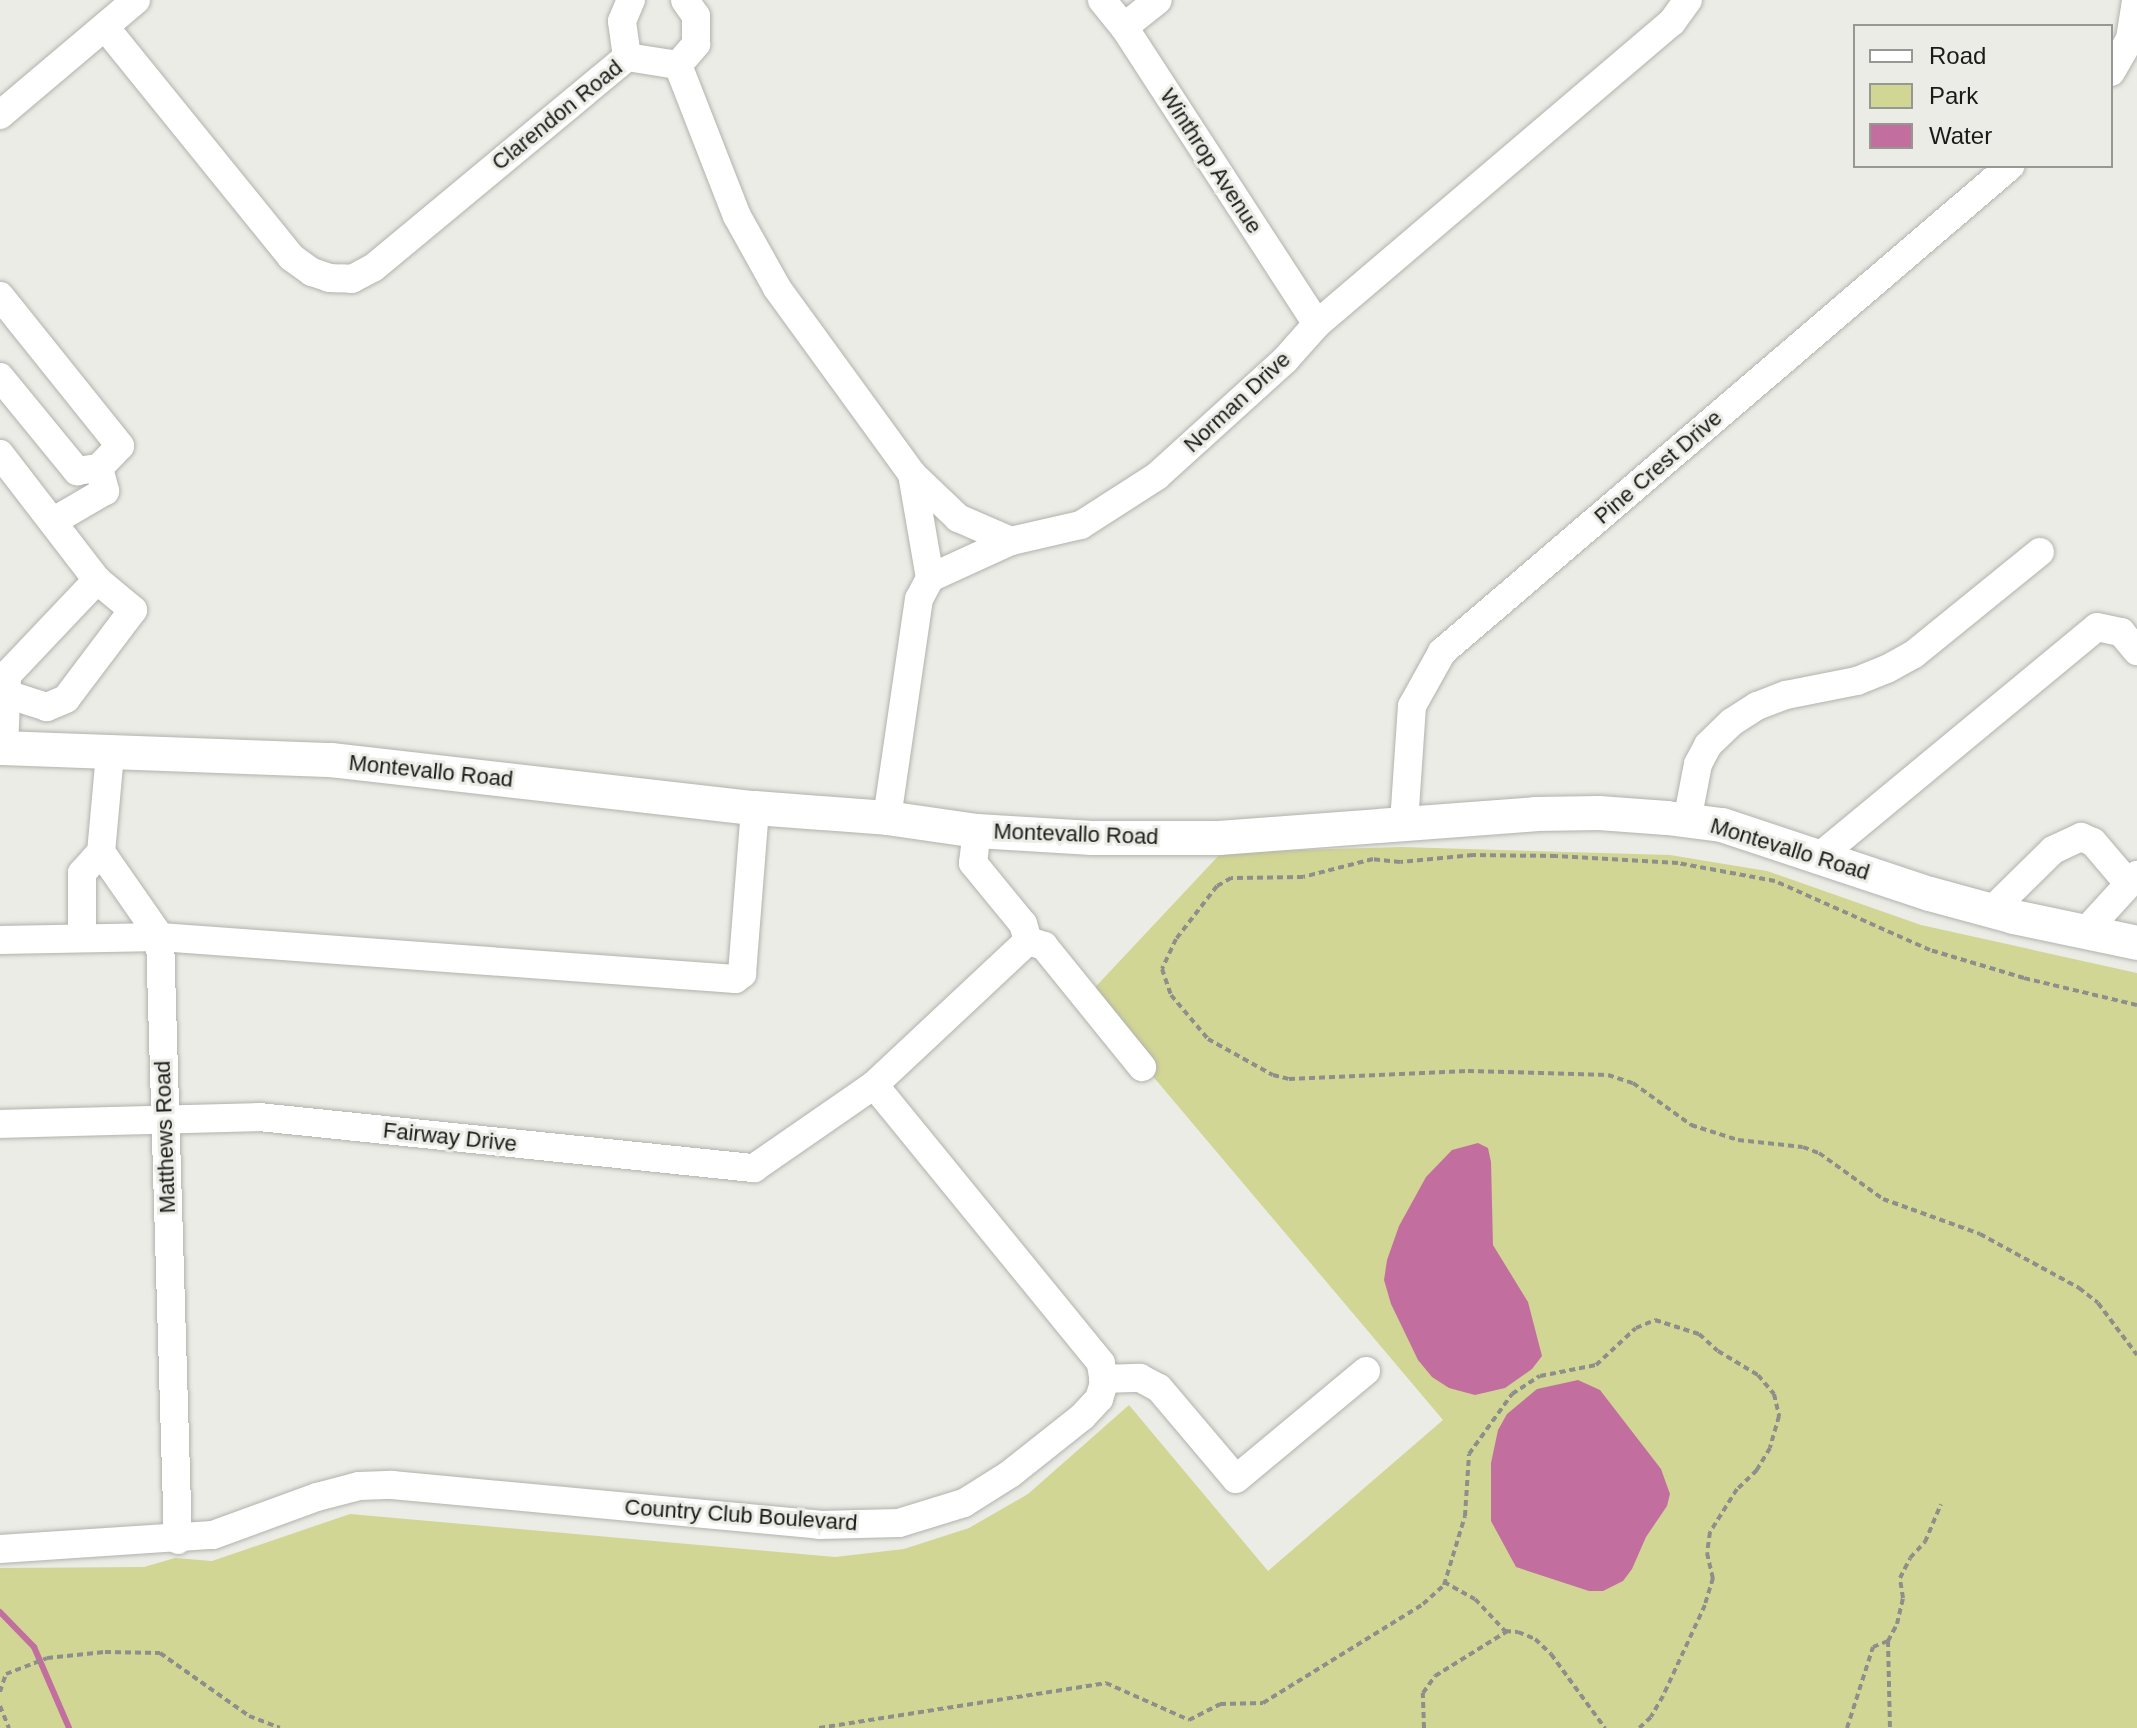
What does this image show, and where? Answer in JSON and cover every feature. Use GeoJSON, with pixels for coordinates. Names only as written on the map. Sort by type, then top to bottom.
{"type":"FeatureCollection","features":[{"type":"Feature","properties":{"kind":"main road","name":"Montevallo Road"},"geometry":{"type":"LineString","coordinates":[[2,748],[331,760],[755,808],[887,818],[977,831],[1092,838],[1219,838],[1404,823],[1599,813],[1687,821],[1722,825],[1991,911],[2137,943]]}},
{"type":"Feature","properties":{"kind":"street"},"geometry":{"type":"LineString","coordinates":[[0,115],[136,0]]}},
{"type":"Feature","properties":{"kind":"street"},"geometry":{"type":"LineString","coordinates":[[627,57],[622,21],[631,0]]}},
{"type":"Feature","properties":{"kind":"street"},"geometry":{"type":"LineString","coordinates":[[685,0],[696,16],[696,44],[678,65],[737,216],[777,288],[912,474],[958,518],[1011,541]]}},
{"type":"Feature","properties":{"kind":"street","name":"Winthrop Avenue"},"geometry":{"type":"LineString","coordinates":[[1102,0],[1124,27],[1317,324]]}},
{"type":"Feature","properties":{"kind":"street"},"geometry":{"type":"LineString","coordinates":[[1124,27],[1158,0]]}},
{"type":"Feature","properties":{"kind":"street","name":"Norman Drive"},"geometry":{"type":"LineString","coordinates":[[930,578],[1011,541],[1081,525],[1157,476],[1285,360],[1317,324],[1672,22],[1688,0]]}},
{"type":"Feature","properties":{"kind":"street"},"geometry":{"type":"LineString","coordinates":[[2113,69],[2130,39],[2136,0]]}},
{"type":"Feature","properties":{"kind":"street","name":"Clarendon Road"},"geometry":{"type":"LineString","coordinates":[[105,27],[291,257],[312,272],[352,279],[373,268],[627,57],[678,65]]}},
{"type":"Feature","properties":{"kind":"street","name":"Pine Crest Drive"},"geometry":{"type":"LineString","coordinates":[[1404,823],[1412,706],[1442,652],[2008,168]]}},
{"type":"Feature","properties":{"kind":"street"},"geometry":{"type":"LineString","coordinates":[[0,296],[120,446],[88,470]]}},
{"type":"Feature","properties":{"kind":"street"},"geometry":{"type":"LineString","coordinates":[[0,377],[105,491],[52,522]]}},
{"type":"Feature","properties":{"kind":"street"},"geometry":{"type":"LineString","coordinates":[[0,454],[97,580],[133,610],[66,699],[47,707],[4,687]]}},
{"type":"Feature","properties":{"kind":"street"},"geometry":{"type":"LineString","coordinates":[[887,818],[919,599],[930,578],[912,474]]}},
{"type":"Feature","properties":{"kind":"street"},"geometry":{"type":"LineString","coordinates":[[1687,821],[1698,764],[1708,745],[1732,722],[1757,706],[1786,695],[1857,681],[1887,669],[1914,654],[2040,552]]}},
{"type":"Feature","properties":{"kind":"street"},"geometry":{"type":"LineString","coordinates":[[2,748],[4,687],[97,580]]}},
{"type":"Feature","properties":{"kind":"street"},"geometry":{"type":"LineString","coordinates":[[1820,856],[2097,627],[2121,632],[2137,651]]}},
{"type":"Feature","properties":{"kind":"street"},"geometry":{"type":"LineString","coordinates":[[82,937],[82,873],[101,852],[110,754]]}},
{"type":"Feature","properties":{"kind":"street"},"geometry":{"type":"LineString","coordinates":[[0,940],[160,937],[735,979],[742,974],[755,808]]}},
{"type":"Feature","properties":{"kind":"street"},"geometry":{"type":"LineString","coordinates":[[977,831],[973,863],[1023,924],[1028,941]]}},
{"type":"Feature","properties":{"kind":"street"},"geometry":{"type":"LineString","coordinates":[[1991,911],[2053,850],[2081,837],[2093,842],[2132,879],[2084,933]]}},
{"type":"Feature","properties":{"kind":"street"},"geometry":{"type":"LineString","coordinates":[[101,852],[160,937]]}},
{"type":"Feature","properties":{"kind":"street","name":"Matthews Road"},"geometry":{"type":"LineString","coordinates":[[160,937],[178,1540]]}},
{"type":"Feature","properties":{"kind":"street"},"geometry":{"type":"LineString","coordinates":[[1028,941],[1044,946],[1142,1067]]}},
{"type":"Feature","properties":{"kind":"street"},"geometry":{"type":"LineString","coordinates":[[1028,941],[874,1085],[1095,1352],[1103,1379],[1140,1378],[1159,1388],[1236,1479],[1366,1371]]}},
{"type":"Feature","properties":{"kind":"street","name":"Fairway Drive"},"geometry":{"type":"LineString","coordinates":[[0,1124],[259,1117],[754,1168],[874,1085]]}},
{"type":"Feature","properties":{"kind":"street","name":"Country Club Boulevard"},"geometry":{"type":"LineString","coordinates":[[0,1549],[178,1540],[213,1535],[317,1497],[359,1486],[392,1485],[820,1525],[899,1523],[964,1503],[1010,1474],[1099,1399],[1103,1379]]}},
{"type":"Feature","properties":{"kind":"path"},"geometry":{"type":"LineString","coordinates":[[2137,1005],[2024,978],[1930,950],[1775,881],[1678,863],[1556,856],[1473,855],[1400,862],[1373,859],[1303,877],[1231,878],[1217,886],[1176,939],[1162,969],[1171,995],[1208,1039],[1273,1075],[1289,1079],[1468,1071],[1608,1075],[1633,1083],[1691,1125],[1738,1140],[1803,1147],[1819,1153],[1883,1199],[1980,1234],[2079,1288],[2098,1303],[2137,1355]]}},
{"type":"Feature","properties":{"kind":"path"},"geometry":{"type":"LineString","coordinates":[[819,1728],[1106,1683],[1189,1720],[1220,1704],[1263,1703],[1423,1604],[1444,1582],[1465,1516],[1469,1454],[1512,1394],[1540,1376],[1596,1365],[1636,1328],[1655,1320],[1699,1334],[1718,1351],[1758,1375],[1774,1394],[1779,1416],[1774,1436],[1757,1470],[1737,1489],[1710,1532],[1707,1553],[1713,1578],[1705,1605],[1663,1696],[1651,1717],[1639,1728]]}},
{"type":"Feature","properties":{"kind":"path"},"geometry":{"type":"LineString","coordinates":[[1890,1728],[1888,1641],[1903,1598],[1900,1578],[1910,1558],[1925,1542],[1941,1504]]}},
{"type":"Feature","properties":{"kind":"path"},"geometry":{"type":"LineString","coordinates":[[1444,1582],[1475,1599],[1506,1632],[1535,1639],[1551,1654],[1605,1728]]}},
{"type":"Feature","properties":{"kind":"path"},"geometry":{"type":"LineString","coordinates":[[1424,1728],[1423,1693],[1435,1676],[1506,1632]]}},
{"type":"Feature","properties":{"kind":"path"},"geometry":{"type":"LineString","coordinates":[[1847,1728],[1873,1647],[1888,1641]]}},
{"type":"Feature","properties":{"kind":"path"},"geometry":{"type":"LineString","coordinates":[[0,1692],[6,1674],[47,1658],[105,1652],[160,1653],[249,1716],[280,1728]]}},
{"type":"Feature","properties":{"kind":"path"},"geometry":{"type":"LineString","coordinates":[[0,1706],[9,1728]]}},
{"type":"Feature","properties":{"kind":"green space"},"geometry":{"type":"Polygon","coordinates":[[[1402,847],[1670,855],[1767,871],[1921,925],[2137,973],[2137,1728],[0,1728],[0,1568],[144,1567],[175,1558],[212,1561],[350,1514],[835,1557],[904,1549],[969,1528],[1028,1494],[1129,1405],[1268,1571],[1443,1420],[1086,997],[1222,852],[1402,847]]]}},
{"type":"Feature","properties":{"kind":"water"},"geometry":{"type":"Polygon","coordinates":[[[1478,1143],[1488,1148],[1491,1162],[1493,1245],[1528,1302],[1542,1356],[1532,1369],[1505,1388],[1475,1395],[1449,1388],[1432,1377],[1418,1360],[1391,1304],[1384,1280],[1387,1260],[1399,1226],[1426,1177],[1452,1150],[1478,1143]]]}},
{"type":"Feature","properties":{"kind":"water"},"geometry":{"type":"Polygon","coordinates":[[[1578,1380],[1600,1390],[1661,1469],[1670,1494],[1667,1506],[1646,1537],[1632,1569],[1623,1581],[1603,1591],[1589,1591],[1516,1567],[1491,1521],[1491,1463],[1498,1430],[1507,1414],[1537,1389],[1578,1380]]]}},
{"type":"Feature","properties":{"kind":"waterway"},"geometry":{"type":"LineString","coordinates":[[0,1612],[34,1647],[69,1728]]}}]}
